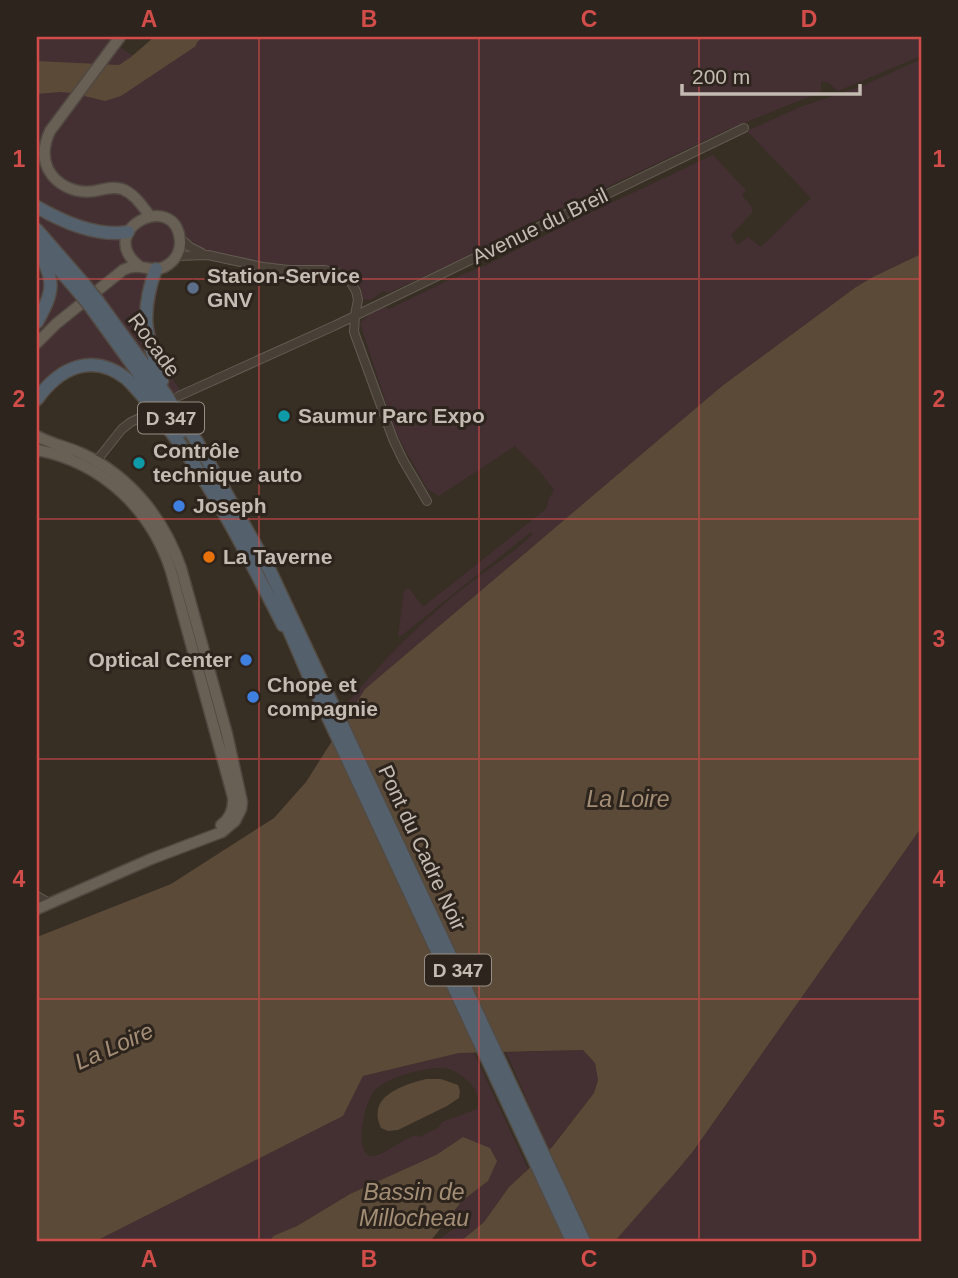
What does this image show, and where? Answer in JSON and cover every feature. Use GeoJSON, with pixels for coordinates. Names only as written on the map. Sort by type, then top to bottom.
{"type":"FeatureCollection","features":[{"type":"Feature","properties":{"kind":"highway"},"geometry":{"type":"LineString","coordinates":[[37,207],[90,229],[114,234],[132,227]]}},
{"type":"Feature","properties":{"kind":"highway","name":"Rocade"},"geometry":{"type":"LineString","coordinates":[[37,230],[93,303],[175,398],[270,570],[327,701]]}},
{"type":"Feature","properties":{"kind":"highway"},"geometry":{"type":"LineString","coordinates":[[37,244],[51,281],[48,301],[37,322]]}},
{"type":"Feature","properties":{"kind":"highway","name":"D 347"},"geometry":{"type":"LineString","coordinates":[[37,244],[80,287]]}},
{"type":"Feature","properties":{"kind":"highway"},"geometry":{"type":"LineString","coordinates":[[156,269],[146,306],[146,329],[152,354],[175,398]]}},
{"type":"Feature","properties":{"kind":"highway","name":"D 347"},"geometry":{"type":"LineString","coordinates":[[93,303],[191,446],[244,535],[309,674],[327,701]]}},
{"type":"Feature","properties":{"kind":"highway"},"geometry":{"type":"LineString","coordinates":[[37,399],[58,376],[85,366],[112,369],[132,383],[178,441],[210,488],[309,674]]}},
{"type":"Feature","properties":{"kind":"highway","name":"Pont du Cadre Noir"},"geometry":{"type":"LineString","coordinates":[[327,701],[572,1241]]}},
{"type":"Feature","properties":{"kind":"highway","name":"Pont du Cadre Noir"},"geometry":{"type":"LineString","coordinates":[[327,701],[584,1241]]}},
{"type":"Feature","properties":{"kind":"main road"},"geometry":{"type":"LineString","coordinates":[[120,37],[60,120],[51,139],[50,154],[59,176],[73,189],[90,191],[117,188],[131,195],[150,216]]}},
{"type":"Feature","properties":{"kind":"main road"},"geometry":{"type":"LineString","coordinates":[[37,337],[122,262],[137,208],[131,195]]}},
{"type":"Feature","properties":{"kind":"main road"},"geometry":{"type":"LineString","coordinates":[[127,250],[139,265],[156,269],[168,265],[180,247],[178,232],[169,221],[157,216],[150,216],[132,227]]}},
{"type":"Feature","properties":{"kind":"main road"},"geometry":{"type":"LineString","coordinates":[[37,343],[116,274],[139,265]]}},
{"type":"Feature","properties":{"kind":"main road"},"geometry":{"type":"LineString","coordinates":[[37,436],[75,450],[93,465]]}},
{"type":"Feature","properties":{"kind":"main road"},"geometry":{"type":"LineString","coordinates":[[37,450],[93,465],[125,481],[157,518],[173,546],[188,593],[238,778],[242,802],[239,816],[222,832],[185,845],[37,909]]}},
{"type":"Feature","properties":{"kind":"street","name":"Avenue du Breil"},"geometry":{"type":"LineString","coordinates":[[175,398],[336,325],[744,128]]}},
{"type":"Feature","properties":{"kind":"street"},"geometry":{"type":"LineString","coordinates":[[180,238],[190,247],[208,255],[263,267],[325,270],[348,278],[358,300],[354,332],[393,439],[427,501]]}},
{"type":"Feature","properties":{"kind":"street"},"geometry":{"type":"LineString","coordinates":[[176,256],[208,255]]}},
{"type":"Feature","properties":{"kind":"street"},"geometry":{"type":"LineString","coordinates":[[336,325],[354,332]]}},
{"type":"Feature","properties":{"kind":"street"},"geometry":{"type":"LineString","coordinates":[[93,465],[122,429],[150,413]]}},
{"type":"Feature","properties":{"kind":"street"},"geometry":{"type":"LineString","coordinates":[[37,896],[49,903]]}},
{"type":"Feature","properties":{"kind":"shaded area"},"geometry":{"type":"Polygon","coordinates":[[[37,37],[107,37],[131,55],[184,53],[204,37],[921,37],[921,56],[838,91],[829,83],[821,81],[821,92],[729,129],[514,231],[514,235],[388,293],[383,291],[371,300],[362,299],[362,291],[354,274],[334,266],[265,264],[185,244],[180,260],[160,275],[153,320],[165,368],[181,391],[149,413],[137,395],[119,380],[104,373],[87,370],[66,377],[39,406],[37,405],[37,37]]]}},
{"type":"Feature","properties":{"kind":"shaded area"},"geometry":{"type":"Polygon","coordinates":[[[921,59],[921,254],[856,287],[722,386],[365,689],[349,717],[344,707],[403,642],[436,611],[533,534],[531,532],[398,636],[404,591],[409,588],[423,607],[546,509],[554,490],[515,446],[439,496],[427,489],[395,431],[360,323],[371,313],[385,307],[389,309],[489,264],[713,155],[746,190],[742,195],[753,212],[731,235],[738,245],[748,237],[761,247],[811,198],[747,131],[800,107],[862,86],[921,59]]]}},
{"type":"Feature","properties":{"kind":"shaded area"},"geometry":{"type":"Polygon","coordinates":[[[921,828],[921,1241],[615,1241],[694,1150],[921,828]]]}},
{"type":"Feature","properties":{"kind":"shaded area"},"geometry":{"type":"Polygon","coordinates":[[[584,1050],[595,1063],[598,1080],[594,1093],[549,1150],[506,1052],[584,1050]]]}},
{"type":"Feature","properties":{"kind":"shaded area"},"geometry":{"type":"Polygon","coordinates":[[[459,1053],[474,1053],[528,1169],[509,1187],[484,1222],[461,1241],[436,1241],[461,1224],[449,1219],[462,1201],[488,1181],[463,1137],[436,1155],[350,1194],[297,1226],[273,1236],[271,1241],[96,1241],[343,1116],[363,1076],[459,1053]],[[434,1068],[395,1078],[372,1094],[362,1126],[366,1153],[376,1156],[411,1137],[419,1137],[438,1128],[442,1122],[477,1109],[477,1096],[471,1084],[449,1069],[434,1068]]]}},
{"type":"Feature","properties":{"kind":"water"},"geometry":{"type":"Polygon","coordinates":[[[154,37],[204,37],[196,46],[121,96],[105,101],[72,93],[37,94],[37,61],[119,65],[154,37]]]}},
{"type":"Feature","properties":{"kind":"water","name":"La Loire"},"geometry":{"type":"Polygon","coordinates":[[[921,254],[921,828],[694,1150],[615,1241],[461,1241],[484,1222],[509,1187],[552,1147],[594,1093],[598,1080],[595,1063],[583,1050],[459,1053],[363,1076],[343,1116],[96,1241],[37,1241],[37,937],[171,884],[274,818],[306,782],[365,689],[722,386],[856,287],[921,254]]]}},
{"type":"Feature","properties":{"kind":"water"},"geometry":{"type":"Polygon","coordinates":[[[426,1079],[441,1079],[458,1085],[459,1098],[398,1130],[388,1131],[381,1128],[378,1108],[383,1100],[398,1089],[426,1079]]]}},
{"type":"Feature","properties":{"kind":"water","name":"Bassin de Millocheau"},"geometry":{"type":"Polygon","coordinates":[[[463,1137],[490,1148],[497,1161],[488,1181],[462,1201],[433,1238],[426,1241],[271,1241],[273,1236],[297,1226],[350,1194],[436,1155],[463,1137]]]}},
{"type":"Feature","properties":{"kind":"place","name":"Station-Service GNV"},"geometry":{"type":"Point","coordinates":[193,288]}},
{"type":"Feature","properties":{"kind":"place","name":"Saumur Parc Expo"},"geometry":{"type":"Point","coordinates":[284,416]}},
{"type":"Feature","properties":{"kind":"place","name":"Contrôle technique auto"},"geometry":{"type":"Point","coordinates":[139,463]}},
{"type":"Feature","properties":{"kind":"place","name":"Joseph"},"geometry":{"type":"Point","coordinates":[179,506]}},
{"type":"Feature","properties":{"kind":"place","name":"La Taverne"},"geometry":{"type":"Point","coordinates":[209,557]}},
{"type":"Feature","properties":{"kind":"place","name":"Optical Center"},"geometry":{"type":"Point","coordinates":[246,660]}},
{"type":"Feature","properties":{"kind":"place","name":"Chope et compagnie"},"geometry":{"type":"Point","coordinates":[253,697]}}]}
